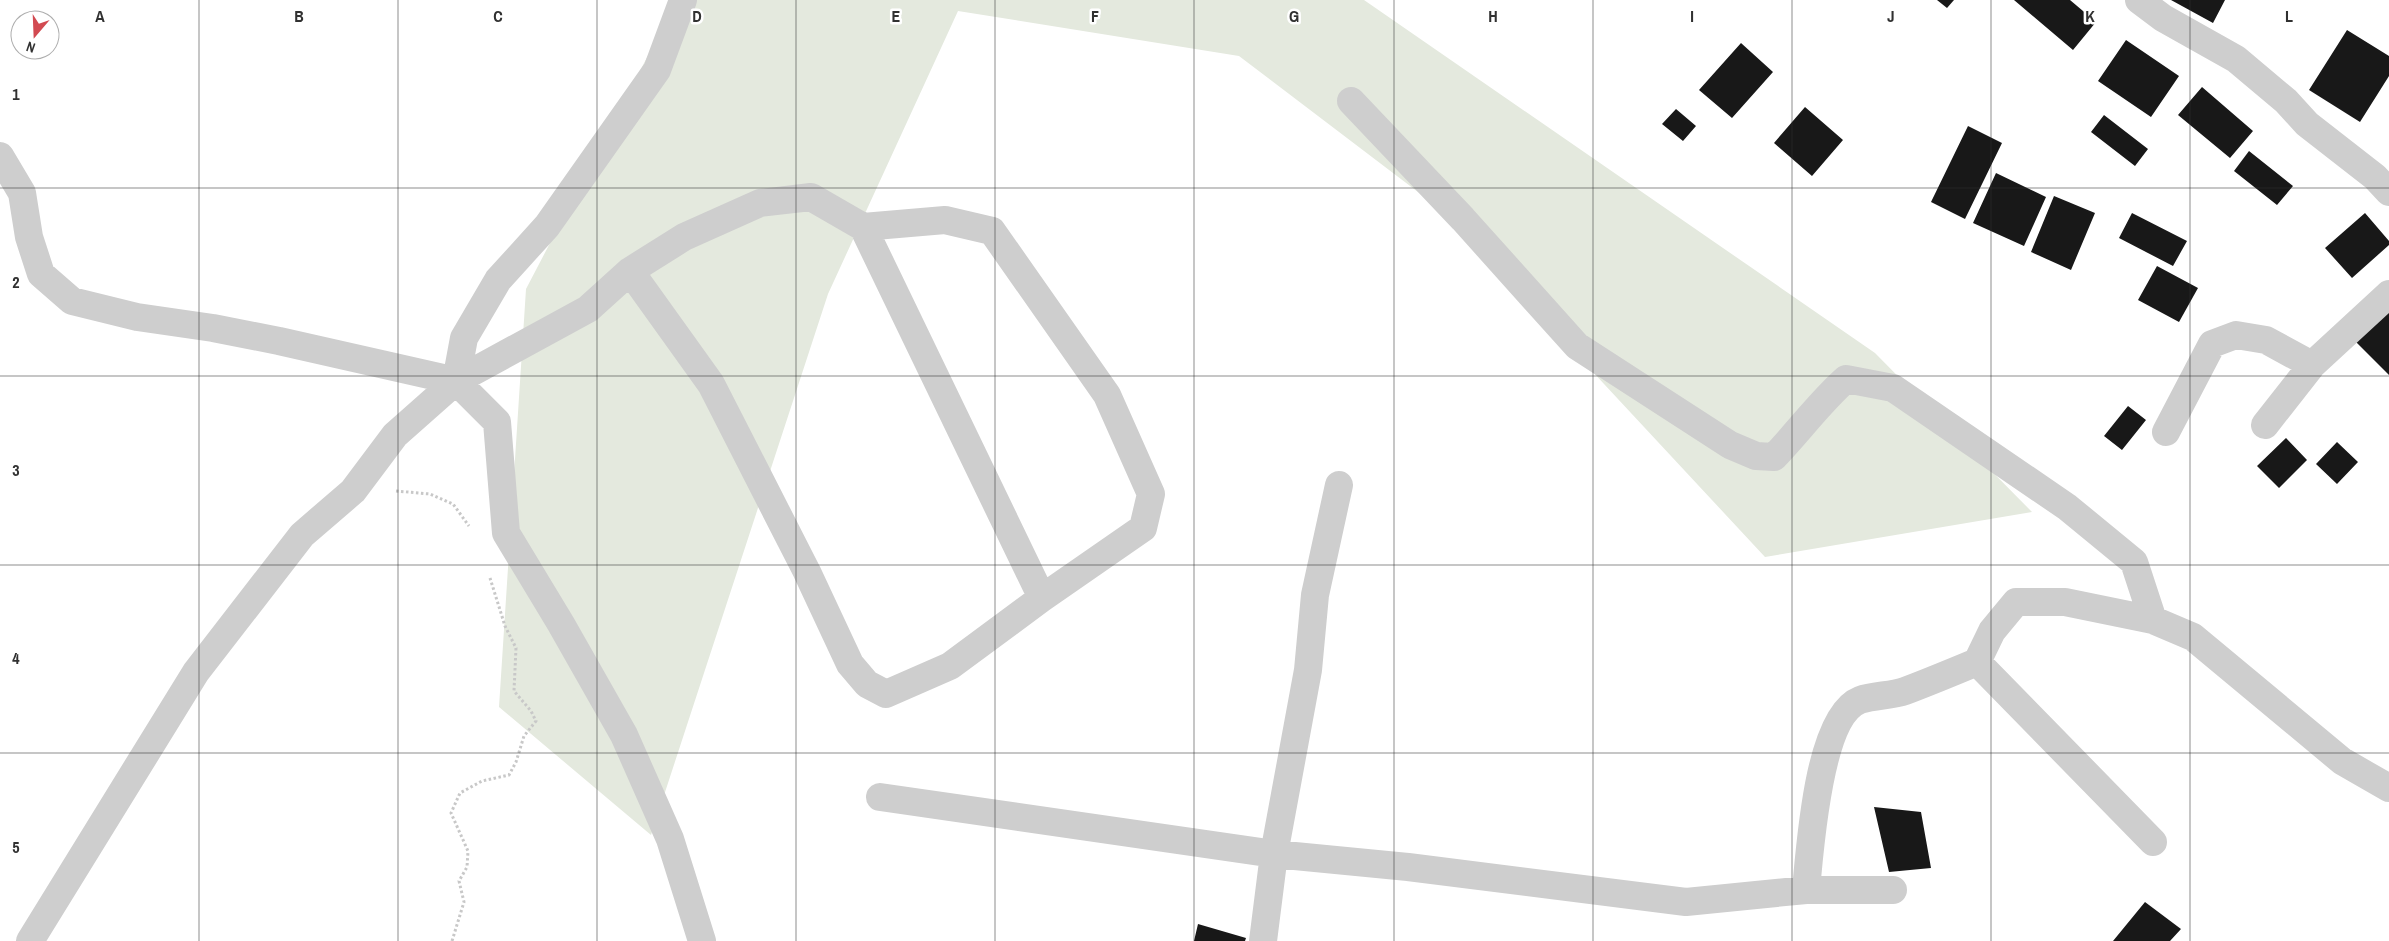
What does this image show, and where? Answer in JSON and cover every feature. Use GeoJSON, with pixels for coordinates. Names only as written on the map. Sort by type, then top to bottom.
{"type":"FeatureCollection","features":[{"type":"Feature","properties":{"kind":"street"},"geometry":{"type":"LineString","coordinates":[[456,381],[464,338],[498,280],[547,226],[658,70],[683,0]]}},
{"type":"Feature","properties":{"kind":"street"},"geometry":{"type":"LineString","coordinates":[[2140,0],[2163,18],[2236,59],[2286,101],[2307,124],[2375,176],[2389,192]]}},
{"type":"Feature","properties":{"kind":"street"},"geometry":{"type":"LineString","coordinates":[[1351,101],[1463,219],[1577,346],[1730,445],[1756,456],[1774,457],[1798,432],[1828,395],[1846,379],[1893,388],[2067,506],[2134,562],[2153,620]]}},
{"type":"Feature","properties":{"kind":"street"},"geometry":{"type":"LineString","coordinates":[[0,156],[22,193],[29,237],[41,274],[72,301],[137,316],[270,340],[456,381],[497,422],[506,533],[561,624],[624,735],[670,839],[702,941]]}},
{"type":"Feature","properties":{"kind":"street"},"geometry":{"type":"LineString","coordinates":[[30,941],[196,672],[302,535],[353,491],[395,435],[456,381],[588,309],[630,271],[684,237],[760,203],[811,197],[863,226],[945,220],[992,231],[1107,395],[1151,494],[1143,528],[1042,598],[950,666],[886,694],[867,684],[850,664],[807,572],[711,384],[630,271]]}},
{"type":"Feature","properties":{"kind":"street"},"geometry":{"type":"LineString","coordinates":[[863,226],[1042,598]]}},
{"type":"Feature","properties":{"kind":"street"},"geometry":{"type":"LineString","coordinates":[[2265,425],[2312,365],[2389,294]]}},
{"type":"Feature","properties":{"kind":"street"},"geometry":{"type":"LineString","coordinates":[[2166,432],[2212,344],[2236,335],[2266,340],[2312,365]]}},
{"type":"Feature","properties":{"kind":"street"},"geometry":{"type":"LineString","coordinates":[[1263,941],[1274,854],[1308,670],[1315,594],[1339,485]]}},
{"type":"Feature","properties":{"kind":"street"},"geometry":{"type":"LineString","coordinates":[[1806,890],[1815,807],[1830,740],[1839,720],[1859,700],[1904,691],[1976,662],[1992,631],[2016,602],[2065,602],[2153,620],[2193,638],[2342,761],[2389,788]]}},
{"type":"Feature","properties":{"kind":"street"},"geometry":{"type":"LineString","coordinates":[[1976,662],[2153,842]]}},
{"type":"Feature","properties":{"kind":"street"},"geometry":{"type":"LineString","coordinates":[[880,797],[1274,854],[1417,869],[1686,902],[1806,890],[1893,890]]}},
{"type":"Feature","properties":{"kind":"path"},"geometry":{"type":"LineString","coordinates":[[353,491],[371,498],[395,491],[430,494],[453,504],[473,532]]}},
{"type":"Feature","properties":{"kind":"path"},"geometry":{"type":"LineString","coordinates":[[452,941],[464,902],[459,881],[467,867],[468,852],[451,813],[460,793],[482,780],[509,775],[516,762],[524,736],[536,721],[531,711],[514,691],[516,648],[505,626],[489,574]]}},
{"type":"Feature","properties":{"kind":"shaded area"},"geometry":{"type":"Polygon","coordinates":[[[677,0],[1364,0],[1875,353],[2032,512],[1765,557],[1443,211],[1239,56],[958,11],[828,294],[651,835],[499,707],[526,289],[677,0]]]}},
{"type":"Feature","properties":{"kind":"building"},"geometry":{"type":"Polygon","coordinates":[[[1937,0],[1954,0],[1947,8],[1937,0]]]}},
{"type":"Feature","properties":{"kind":"building"},"geometry":{"type":"Polygon","coordinates":[[[2014,0],[2070,0],[2096,22],[2073,50],[2014,0]]]}},
{"type":"Feature","properties":{"kind":"building"},"geometry":{"type":"Polygon","coordinates":[[[2171,0],[2225,0],[2213,23],[2171,0]]]}},
{"type":"Feature","properties":{"kind":"building"},"geometry":{"type":"Polygon","coordinates":[[[2347,30],[2389,56],[2389,76],[2360,122],[2309,90],[2347,30]]]}},
{"type":"Feature","properties":{"kind":"building"},"geometry":{"type":"Polygon","coordinates":[[[2126,40],[2179,76],[2151,117],[2098,81],[2126,40]]]}},
{"type":"Feature","properties":{"kind":"building"},"geometry":{"type":"Polygon","coordinates":[[[1741,43],[1773,72],[1732,118],[1699,90],[1741,43]]]}},
{"type":"Feature","properties":{"kind":"building"},"geometry":{"type":"Polygon","coordinates":[[[2202,87],[2253,131],[2230,158],[2178,115],[2202,87]]]}},
{"type":"Feature","properties":{"kind":"building"},"geometry":{"type":"Polygon","coordinates":[[[1805,107],[1843,140],[1812,176],[1774,143],[1805,107]]]}},
{"type":"Feature","properties":{"kind":"building"},"geometry":{"type":"Polygon","coordinates":[[[1676,109],[1696,126],[1683,141],[1662,124],[1676,109]]]}},
{"type":"Feature","properties":{"kind":"building"},"geometry":{"type":"Polygon","coordinates":[[[2104,115],[2148,149],[2135,166],[2091,132],[2104,115]]]}},
{"type":"Feature","properties":{"kind":"building"},"geometry":{"type":"Polygon","coordinates":[[[1968,126],[2002,143],[1965,219],[1931,202],[1968,126]]]}},
{"type":"Feature","properties":{"kind":"building"},"geometry":{"type":"Polygon","coordinates":[[[2249,151],[2293,186],[2277,205],[2234,171],[2249,151]]]}},
{"type":"Feature","properties":{"kind":"building"},"geometry":{"type":"Polygon","coordinates":[[[1996,173],[2046,197],[2024,246],[1973,223],[1996,173]]]}},
{"type":"Feature","properties":{"kind":"building"},"geometry":{"type":"Polygon","coordinates":[[[2054,196],[2095,213],[2071,270],[2031,252],[2054,196]]]}},
{"type":"Feature","properties":{"kind":"building"},"geometry":{"type":"Polygon","coordinates":[[[2132,213],[2187,241],[2173,266],[2119,238],[2132,213]]]}},
{"type":"Feature","properties":{"kind":"building"},"geometry":{"type":"Polygon","coordinates":[[[2365,213],[2389,241],[2389,245],[2352,278],[2325,248],[2365,213]]]}},
{"type":"Feature","properties":{"kind":"building"},"geometry":{"type":"Polygon","coordinates":[[[2157,266],[2198,288],[2179,322],[2138,300],[2157,266]]]}},
{"type":"Feature","properties":{"kind":"building"},"geometry":{"type":"Polygon","coordinates":[[[2389,301],[2389,375],[2355,341],[2389,301]]]}},
{"type":"Feature","properties":{"kind":"building"},"geometry":{"type":"Polygon","coordinates":[[[2128,406],[2146,420],[2122,450],[2104,436],[2128,406]]]}},
{"type":"Feature","properties":{"kind":"building"},"geometry":{"type":"Polygon","coordinates":[[[2286,438],[2307,460],[2279,488],[2257,466],[2286,438]]]}},
{"type":"Feature","properties":{"kind":"building"},"geometry":{"type":"Polygon","coordinates":[[[2337,442],[2358,462],[2337,484],[2316,464],[2337,442]]]}},
{"type":"Feature","properties":{"kind":"building"},"geometry":{"type":"Polygon","coordinates":[[[1874,807],[1921,812],[1931,868],[1889,872],[1874,807]]]}},
{"type":"Feature","properties":{"kind":"building"},"geometry":{"type":"Polygon","coordinates":[[[2145,902],[2181,929],[2170,941],[2113,941],[2145,902]]]}},
{"type":"Feature","properties":{"kind":"building"},"geometry":{"type":"Polygon","coordinates":[[[1198,924],[1246,938],[1245,941],[1194,941],[1198,924]]]}}]}
